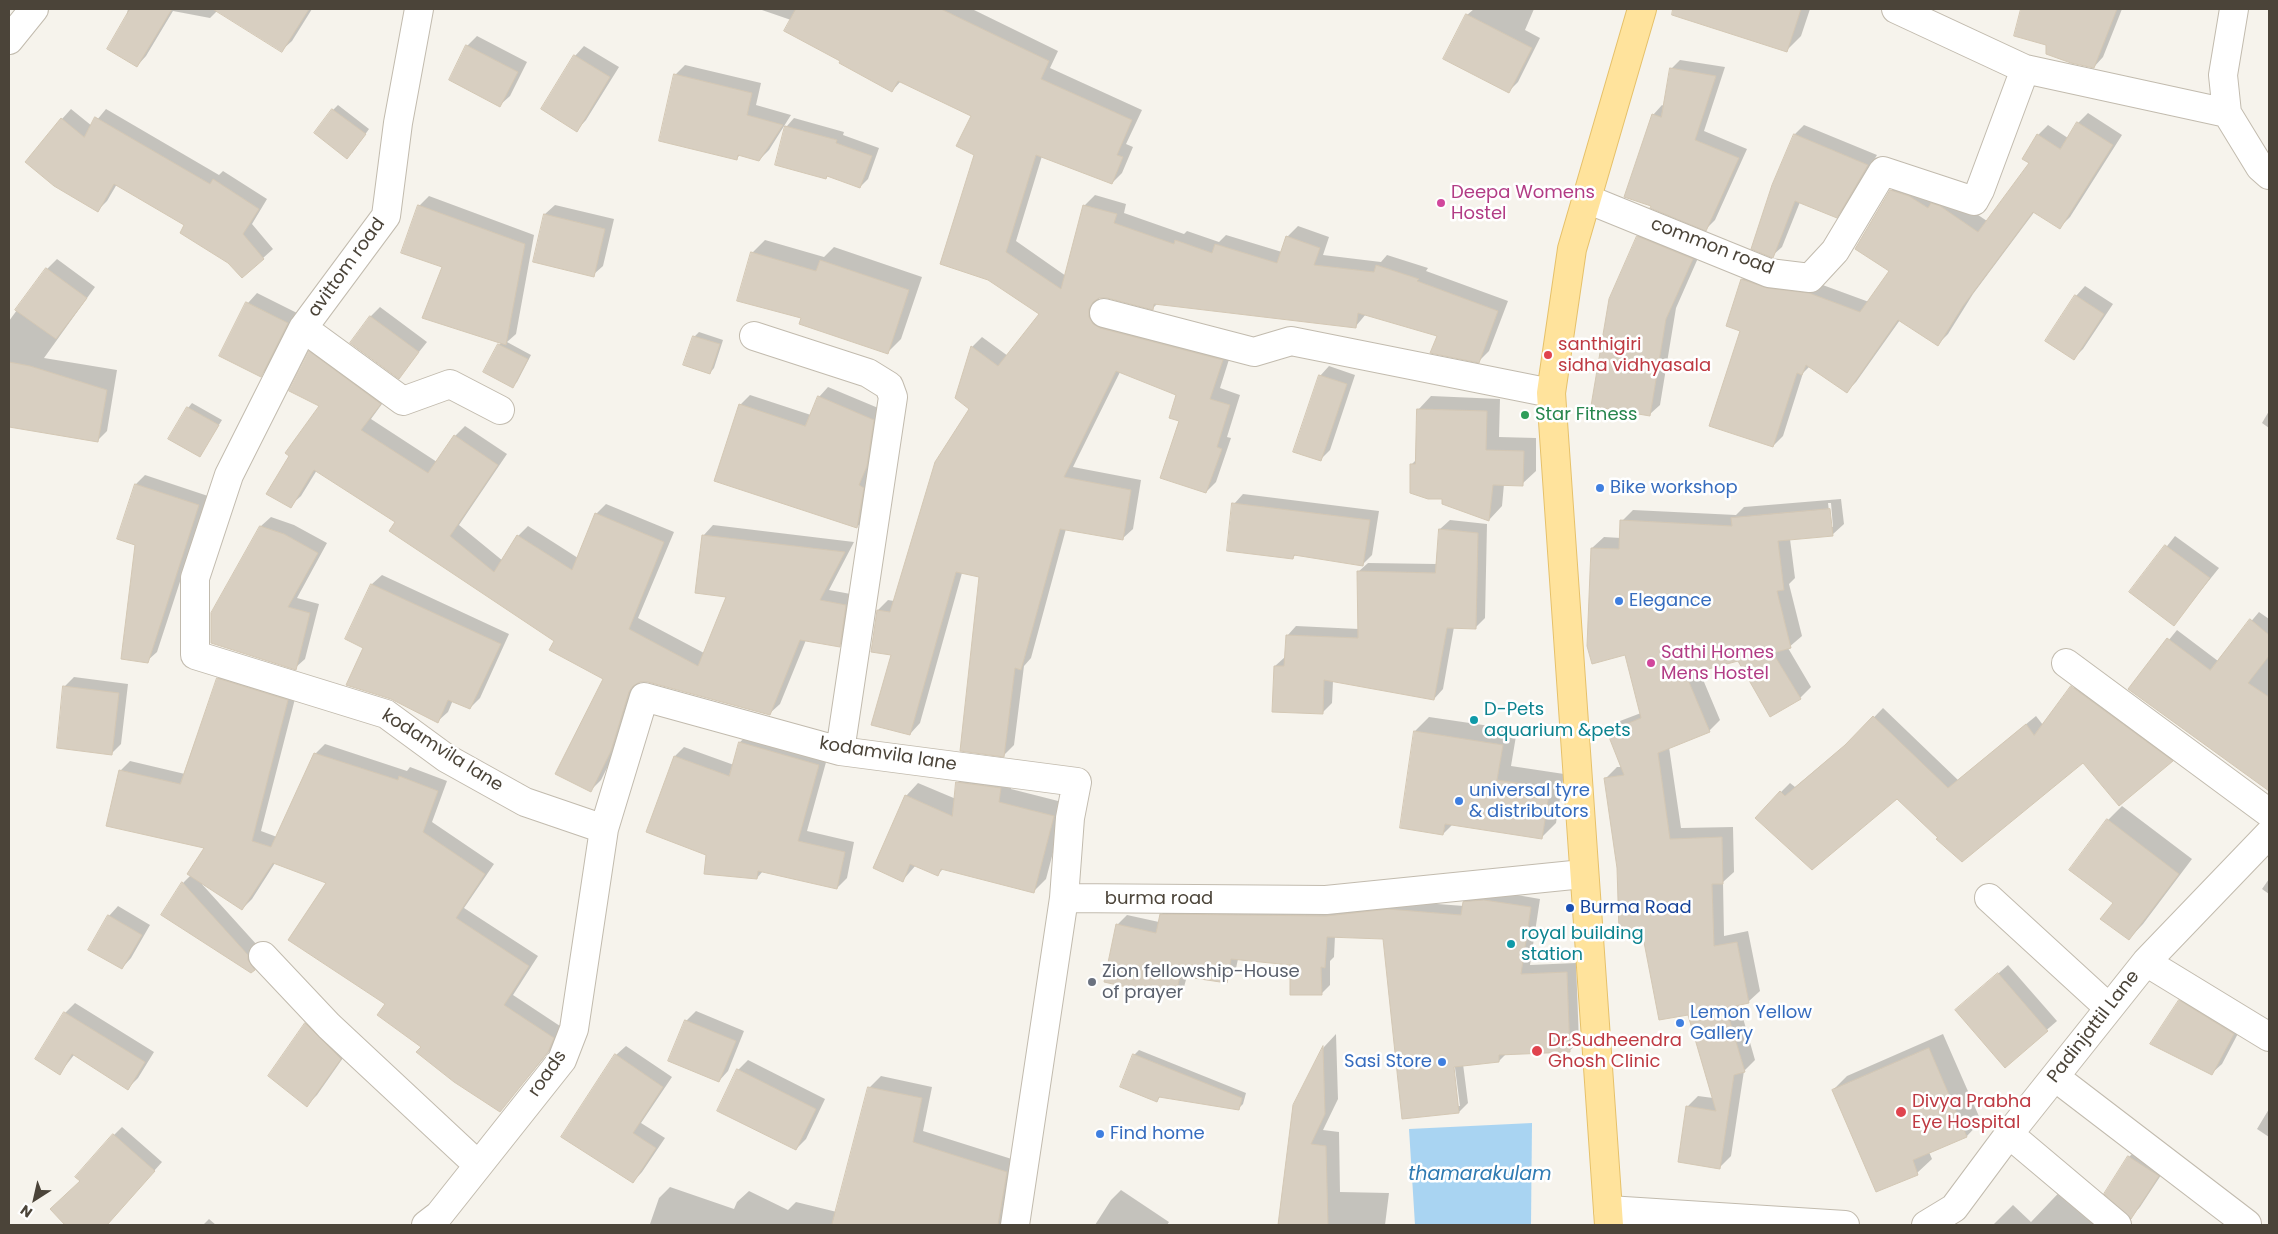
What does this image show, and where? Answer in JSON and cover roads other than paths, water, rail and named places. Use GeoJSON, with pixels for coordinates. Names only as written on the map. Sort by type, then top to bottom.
{"type":"FeatureCollection","features":[{"type":"Feature","properties":{"kind":"main road"},"geometry":{"type":"LineString","coordinates":[[1609,1217],[1551,393],[1572,249],[1642,9]]}},
{"type":"Feature","properties":{"kind":"street"},"geometry":{"type":"LineString","coordinates":[[9,40],[34,9]]}},
{"type":"Feature","properties":{"kind":"street","name":"avittom road"},"geometry":{"type":"LineString","coordinates":[[419,9],[398,123],[386,216],[303,328],[403,401],[450,384],[500,410]]}},
{"type":"Feature","properties":{"kind":"street"},"geometry":{"type":"LineString","coordinates":[[1896,9],[2025,68],[2227,113]]}},
{"type":"Feature","properties":{"kind":"street"},"geometry":{"type":"LineString","coordinates":[[2234,9],[2223,76],[2227,113],[2260,167],[2269,175]]}},
{"type":"Feature","properties":{"kind":"street","name":"common road"},"geometry":{"type":"LineString","coordinates":[[1587,199],[1769,273],[1810,278],[1835,251],[1883,171],[1974,201],[1980,190],[2025,68]]}},
{"type":"Feature","properties":{"kind":"street"},"geometry":{"type":"LineString","coordinates":[[1104,313],[1254,352],[1290,341],[1551,393]]}},
{"type":"Feature","properties":{"kind":"street","name":"kodamvila lane"},"geometry":{"type":"LineString","coordinates":[[303,328],[226,484],[195,578],[196,654],[386,714],[446,758],[525,802],[604,829],[644,697],[840,751],[1077,782],[1070,818],[1064,898]]}},
{"type":"Feature","properties":{"kind":"street"},"geometry":{"type":"LineString","coordinates":[[754,336],[868,373],[889,386],[892,397],[840,751]]}},
{"type":"Feature","properties":{"kind":"street"},"geometry":{"type":"LineString","coordinates":[[2066,664],[2269,813]]}},
{"type":"Feature","properties":{"kind":"street","name":"roads"},"geometry":{"type":"LineString","coordinates":[[426,1225],[439,1215],[562,1060],[574,1029],[604,829]]}},
{"type":"Feature","properties":{"kind":"street","name":"Padinjattil Lane"},"geometry":{"type":"LineString","coordinates":[[1926,1225],[1954,1208],[2009,1134],[2146,962],[2269,834]]}},
{"type":"Feature","properties":{"kind":"street","name":"burma road"},"geometry":{"type":"LineString","coordinates":[[1064,898],[1326,900],[1584,874]]}},
{"type":"Feature","properties":{"kind":"street"},"geometry":{"type":"LineString","coordinates":[[1015,1225],[1064,898]]}},
{"type":"Feature","properties":{"kind":"street"},"geometry":{"type":"LineString","coordinates":[[1989,898],[2109,1008]]}},
{"type":"Feature","properties":{"kind":"street"},"geometry":{"type":"LineString","coordinates":[[263,956],[329,1026],[478,1165]]}},
{"type":"Feature","properties":{"kind":"street"},"geometry":{"type":"LineString","coordinates":[[2146,962],[2269,1037]]}},
{"type":"Feature","properties":{"kind":"street"},"geometry":{"type":"LineString","coordinates":[[2055,1077],[2248,1224]]}},
{"type":"Feature","properties":{"kind":"street"},"geometry":{"type":"LineString","coordinates":[[2009,1134],[2117,1225]]}},
{"type":"Feature","properties":{"kind":"street"},"geometry":{"type":"LineString","coordinates":[[1609,1217],[1845,1225]]}},
{"type":"Feature","properties":{"kind":"water","name":"thamarakulam"},"geometry":{"type":"Polygon","coordinates":[[[1532,1123],[1531,1225],[1415,1225],[1409,1129],[1532,1123]]]}},
{"type":"Feature","properties":{"kind":"place","name":"Deepa Womens Hostel"},"geometry":{"type":"Point","coordinates":[1441,203]}},
{"type":"Feature","properties":{"kind":"place","name":"santhigiri sidha vidhyasala"},"geometry":{"type":"Point","coordinates":[1548,355]}},
{"type":"Feature","properties":{"kind":"place","name":"Star Fitness"},"geometry":{"type":"Point","coordinates":[1525,415]}},
{"type":"Feature","properties":{"kind":"place","name":"Bike workshop"},"geometry":{"type":"Point","coordinates":[1600,488]}},
{"type":"Feature","properties":{"kind":"place","name":"Elegance"},"geometry":{"type":"Point","coordinates":[1619,601]}},
{"type":"Feature","properties":{"kind":"place","name":"Sathi Homes Mens Hostel"},"geometry":{"type":"Point","coordinates":[1651,663]}},
{"type":"Feature","properties":{"kind":"place","name":"D-Pets aquarium &pets"},"geometry":{"type":"Point","coordinates":[1474,720]}},
{"type":"Feature","properties":{"kind":"place","name":"universal tyre & distributors"},"geometry":{"type":"Point","coordinates":[1459,801]}},
{"type":"Feature","properties":{"kind":"place","name":"Burma Road"},"geometry":{"type":"Point","coordinates":[1570,908]}},
{"type":"Feature","properties":{"kind":"place","name":"royal building station"},"geometry":{"type":"Point","coordinates":[1511,944]}},
{"type":"Feature","properties":{"kind":"place","name":"Zion fellowship-House of prayer"},"geometry":{"type":"Point","coordinates":[1092,982]}},
{"type":"Feature","properties":{"kind":"place","name":"Lemon Yellow Gallery"},"geometry":{"type":"Point","coordinates":[1680,1023]}},
{"type":"Feature","properties":{"kind":"place","name":"Dr.Sudheendra Ghosh Clinic"},"geometry":{"type":"Point","coordinates":[1537,1051]}},
{"type":"Feature","properties":{"kind":"place","name":"Sasi Store"},"geometry":{"type":"Point","coordinates":[1442,1062]}},
{"type":"Feature","properties":{"kind":"place","name":"Divya Prabha Eye Hospital"},"geometry":{"type":"Point","coordinates":[1901,1112]}},
{"type":"Feature","properties":{"kind":"place","name":"Find home"},"geometry":{"type":"Point","coordinates":[1100,1134]}}]}
